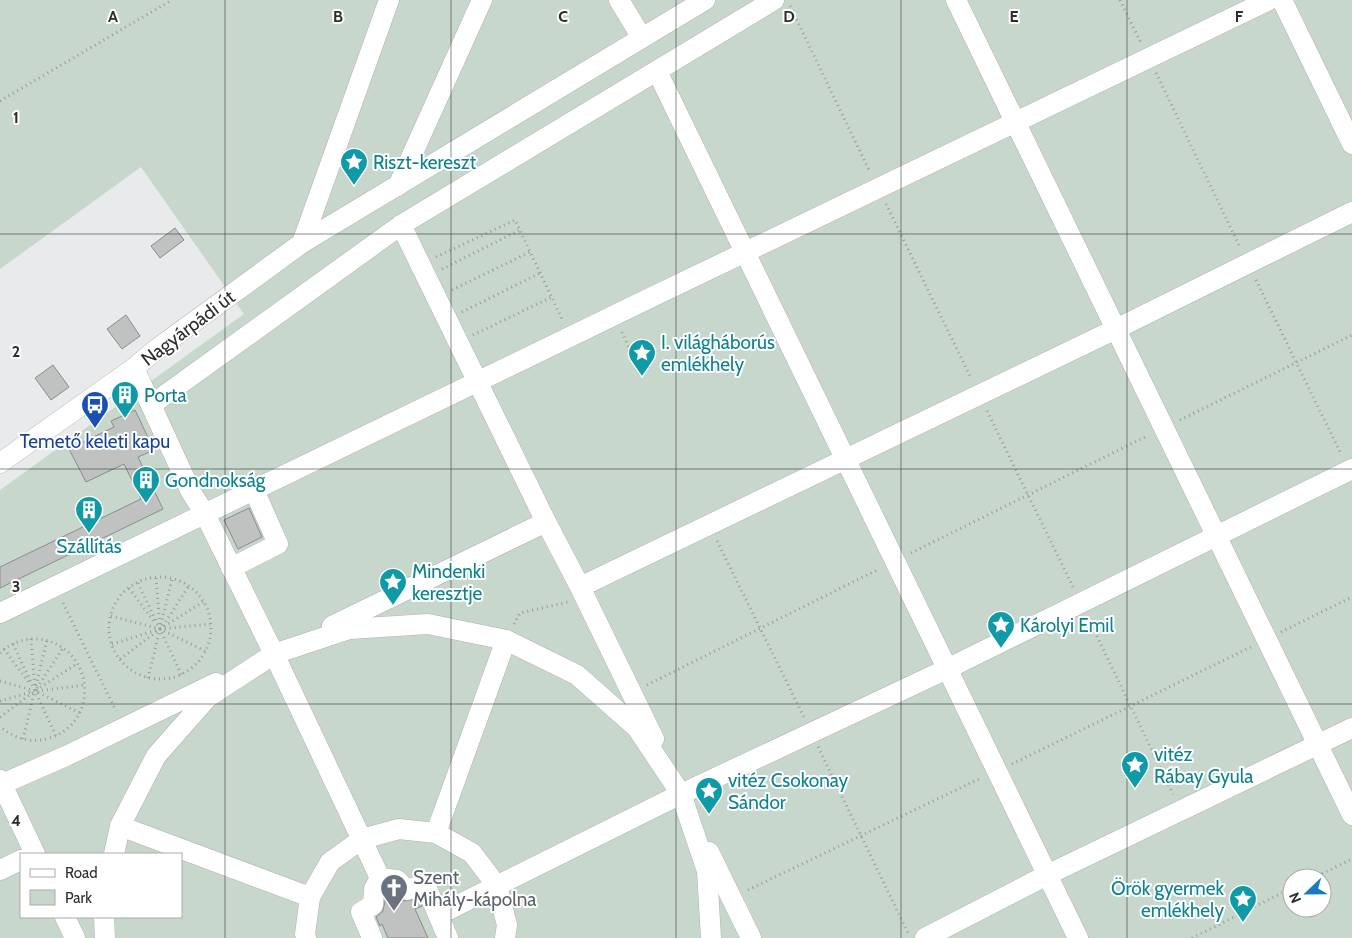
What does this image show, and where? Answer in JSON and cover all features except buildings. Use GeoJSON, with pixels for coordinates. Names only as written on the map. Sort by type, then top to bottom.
{"type":"FeatureCollection","features":[{"type":"Feature","properties":{"kind":"street"},"geometry":{"type":"LineString","coordinates":[[302,243],[389,0]]}},
{"type":"Feature","properties":{"kind":"street"},"geometry":{"type":"LineString","coordinates":[[398,186],[482,0]]}},
{"type":"Feature","properties":{"kind":"street"},"geometry":{"type":"LineString","coordinates":[[619,0],[642,38]]}},
{"type":"Feature","properties":{"kind":"street","name":"Nagyárpádi út"},"geometry":{"type":"LineString","coordinates":[[0,463],[134,368],[302,243],[705,0]]}},
{"type":"Feature","properties":{"kind":"street"},"geometry":{"type":"LineString","coordinates":[[151,405],[402,225],[774,0]]}},
{"type":"Feature","properties":{"kind":"street"},"geometry":{"type":"LineString","coordinates":[[956,0],[1352,815]]}},
{"type":"Feature","properties":{"kind":"street"},"geometry":{"type":"LineString","coordinates":[[0,613],[478,381],[571,338],[1015,121],[1269,0]]}},
{"type":"Feature","properties":{"kind":"street"},"geometry":{"type":"LineString","coordinates":[[1282,0],[1352,144]]}},
{"type":"Feature","properties":{"kind":"street"},"geometry":{"type":"LineString","coordinates":[[657,71],[1078,938]]}},
{"type":"Feature","properties":{"kind":"street"},"geometry":{"type":"LineString","coordinates":[[583,593],[845,459],[1116,329],[1352,212]]}},
{"type":"Feature","properties":{"kind":"street"},"geometry":{"type":"LineString","coordinates":[[402,225],[751,938]]}},
{"type":"Feature","properties":{"kind":"street"},"geometry":{"type":"LineString","coordinates":[[134,368],[191,492],[204,514],[274,654],[380,878]]}},
{"type":"Feature","properties":{"kind":"street"},"geometry":{"type":"LineString","coordinates":[[438,915],[681,794],[947,669],[1352,469]]}},
{"type":"Feature","properties":{"kind":"street"},"geometry":{"type":"LineString","coordinates":[[231,568],[278,544],[254,490]]}},
{"type":"Feature","properties":{"kind":"street"},"geometry":{"type":"LineString","coordinates":[[30,853],[1,782],[66,756],[546,522]]}},
{"type":"Feature","properties":{"kind":"street"},"geometry":{"type":"LineString","coordinates":[[114,853],[120,826],[156,756],[208,697],[274,654],[349,629],[428,624],[506,640],[577,675],[637,728],[681,794],[707,871],[711,938]]}},
{"type":"Feature","properties":{"kind":"street"},"geometry":{"type":"LineString","coordinates":[[436,833],[506,640]]}},
{"type":"Feature","properties":{"kind":"street"},"geometry":{"type":"LineString","coordinates":[[925,938],[1047,875],[1352,728]]}},
{"type":"Feature","properties":{"kind":"street"},"geometry":{"type":"LineString","coordinates":[[120,826],[310,896]]}},
{"type":"Feature","properties":{"kind":"street"},"geometry":{"type":"LineString","coordinates":[[306,938],[310,896],[330,862],[362,839],[399,829],[436,833],[472,853],[497,886],[507,925],[505,938]]}},
{"type":"Feature","properties":{"kind":"street"},"geometry":{"type":"LineString","coordinates":[[0,870],[20,860]]}},
{"type":"Feature","properties":{"kind":"street"},"geometry":{"type":"LineString","coordinates":[[380,878],[396,880],[407,890],[425,884],[448,938]]}},
{"type":"Feature","properties":{"kind":"street"},"geometry":{"type":"LineString","coordinates":[[372,938],[360,912],[374,906],[374,889],[380,878]]}},
{"type":"Feature","properties":{"kind":"street"},"geometry":{"type":"LineString","coordinates":[[65,918],[75,938]]}},
{"type":"Feature","properties":{"kind":"street"},"geometry":{"type":"LineString","coordinates":[[104,918],[105,938]]}},
{"type":"Feature","properties":{"kind":"path"},"geometry":{"type":"LineString","coordinates":[[0,101],[172,0]]}},
{"type":"Feature","properties":{"kind":"path"},"geometry":{"type":"LineString","coordinates":[[1120,0],[1148,57]]}},
{"type":"Feature","properties":{"kind":"path"},"geometry":{"type":"LineString","coordinates":[[520,230],[441,269],[435,258],[515,220],[520,230],[540,274],[571,338]]}},
{"type":"Feature","properties":{"kind":"path"},"geometry":{"type":"LineString","coordinates":[[437,297],[530,252]]}},
{"type":"Feature","properties":{"kind":"path"},"geometry":{"type":"LineString","coordinates":[[448,319],[540,274]]}},
{"type":"Feature","properties":{"kind":"path"},"geometry":{"type":"LineString","coordinates":[[459,342],[552,297]]}},
{"type":"Feature","properties":{"kind":"path"},"geometry":{"type":"LineString","coordinates":[[614,316],[642,377]]}},
{"type":"Feature","properties":{"kind":"path"},"geometry":{"type":"LineString","coordinates":[[631,692],[1352,335]]}},
{"type":"Feature","properties":{"kind":"path"},"geometry":{"type":"LineString","coordinates":[[156,578],[160,630]]}},
{"type":"Feature","properties":{"kind":"path"},"geometry":{"type":"LineString","coordinates":[[156,578],[172,579],[188,587],[203,602],[210,624],[209,641],[205,651],[195,665],[181,674],[170,678],[148,678],[137,674],[120,660],[112,644],[109,628],[111,616],[114,606],[129,588],[138,583],[156,578]]}},
{"type":"Feature","properties":{"kind":"path"},"geometry":{"type":"LineString","coordinates":[[148,678],[172,579]]}},
{"type":"Feature","properties":{"kind":"path"},"geometry":{"type":"LineString","coordinates":[[138,583],[191,695]]}},
{"type":"Feature","properties":{"kind":"path"},"geometry":{"type":"LineString","coordinates":[[55,586],[124,728]]}},
{"type":"Feature","properties":{"kind":"path"},"geometry":{"type":"LineString","coordinates":[[160,630],[188,587]]}},
{"type":"Feature","properties":{"kind":"path"},"geometry":{"type":"LineString","coordinates":[[129,588],[160,630]]}},
{"type":"Feature","properties":{"kind":"path"},"geometry":{"type":"LineString","coordinates":[[506,640],[520,614],[583,593]]}},
{"type":"Feature","properties":{"kind":"path"},"geometry":{"type":"LineString","coordinates":[[732,898],[1352,597]]}},
{"type":"Feature","properties":{"kind":"path"},"geometry":{"type":"LineString","coordinates":[[120,660],[160,630],[203,602]]}},
{"type":"Feature","properties":{"kind":"path"},"geometry":{"type":"LineString","coordinates":[[111,616],[160,630],[205,651]]}},
{"type":"Feature","properties":{"kind":"path"},"geometry":{"type":"LineString","coordinates":[[112,644],[160,630],[210,624]]}},
{"type":"Feature","properties":{"kind":"path"},"geometry":{"type":"LineString","coordinates":[[31,639],[35,691]]}},
{"type":"Feature","properties":{"kind":"path"},"geometry":{"type":"LineString","coordinates":[[0,653],[13,644],[31,639],[47,640],[63,648],[78,663],[85,685],[84,702],[80,713],[70,726],[56,736],[34,741],[22,739],[12,735],[0,726]]}},
{"type":"Feature","properties":{"kind":"path"},"geometry":{"type":"LineString","coordinates":[[22,739],[47,640]]}},
{"type":"Feature","properties":{"kind":"path"},"geometry":{"type":"LineString","coordinates":[[13,644],[66,756]]}},
{"type":"Feature","properties":{"kind":"path"},"geometry":{"type":"LineString","coordinates":[[35,691],[63,648]]}},
{"type":"Feature","properties":{"kind":"path"},"geometry":{"type":"LineString","coordinates":[[4,650],[35,691]]}},
{"type":"Feature","properties":{"kind":"path"},"geometry":{"type":"LineString","coordinates":[[0,717],[78,663]]}},
{"type":"Feature","properties":{"kind":"path"},"geometry":{"type":"LineString","coordinates":[[0,682],[35,691],[80,713]]}},
{"type":"Feature","properties":{"kind":"path"},"geometry":{"type":"LineString","coordinates":[[0,701],[35,691],[85,685]]}},
{"type":"Feature","properties":{"kind":"path"},"geometry":{"type":"LineString","coordinates":[[1332,868],[1352,858]]}},
{"type":"Feature","properties":{"kind":"path"},"geometry":{"type":"LineString","coordinates":[[1192,938],[1282,893]]}},
{"type":"Feature","properties":{"kind":"green space"},"geometry":{"type":"Polygon","coordinates":[[[0,0],[1352,0],[1352,938],[0,938],[0,490],[244,314],[141,167],[0,269],[0,0]]]}},
{"type":"Feature","properties":{"kind":"place","name":"Riszt-kereszt"},"geometry":{"type":"Point","coordinates":[354,186]}},
{"type":"Feature","properties":{"kind":"place","name":"I. világháborús emlékhely"},"geometry":{"type":"Point","coordinates":[642,377]}},
{"type":"Feature","properties":{"kind":"place","name":"Porta"},"geometry":{"type":"Point","coordinates":[125,419]}},
{"type":"Feature","properties":{"kind":"place","name":"Temető keleti kapu"},"geometry":{"type":"Point","coordinates":[95,429]}},
{"type":"Feature","properties":{"kind":"place","name":"Gondnokság"},"geometry":{"type":"Point","coordinates":[146,504]}},
{"type":"Feature","properties":{"kind":"place","name":"Szállítás"},"geometry":{"type":"Point","coordinates":[89,534]}},
{"type":"Feature","properties":{"kind":"place","name":"Mindenki keresztje"},"geometry":{"type":"Point","coordinates":[393,606]}},
{"type":"Feature","properties":{"kind":"place","name":"Károlyi Emil"},"geometry":{"type":"Point","coordinates":[1001,649]}},
{"type":"Feature","properties":{"kind":"place","name":"vitéz Rábay Gyula"},"geometry":{"type":"Point","coordinates":[1135,789]}},
{"type":"Feature","properties":{"kind":"place","name":"vitéz Csokonay Sándor"},"geometry":{"type":"Point","coordinates":[709,815]}},
{"type":"Feature","properties":{"kind":"place","name":"Szent Mihály-kápolna"},"geometry":{"type":"Point","coordinates":[394,912]}},
{"type":"Feature","properties":{"kind":"place","name":"Örök gyermek emlékhely"},"geometry":{"type":"Point","coordinates":[1243,923]}}]}
